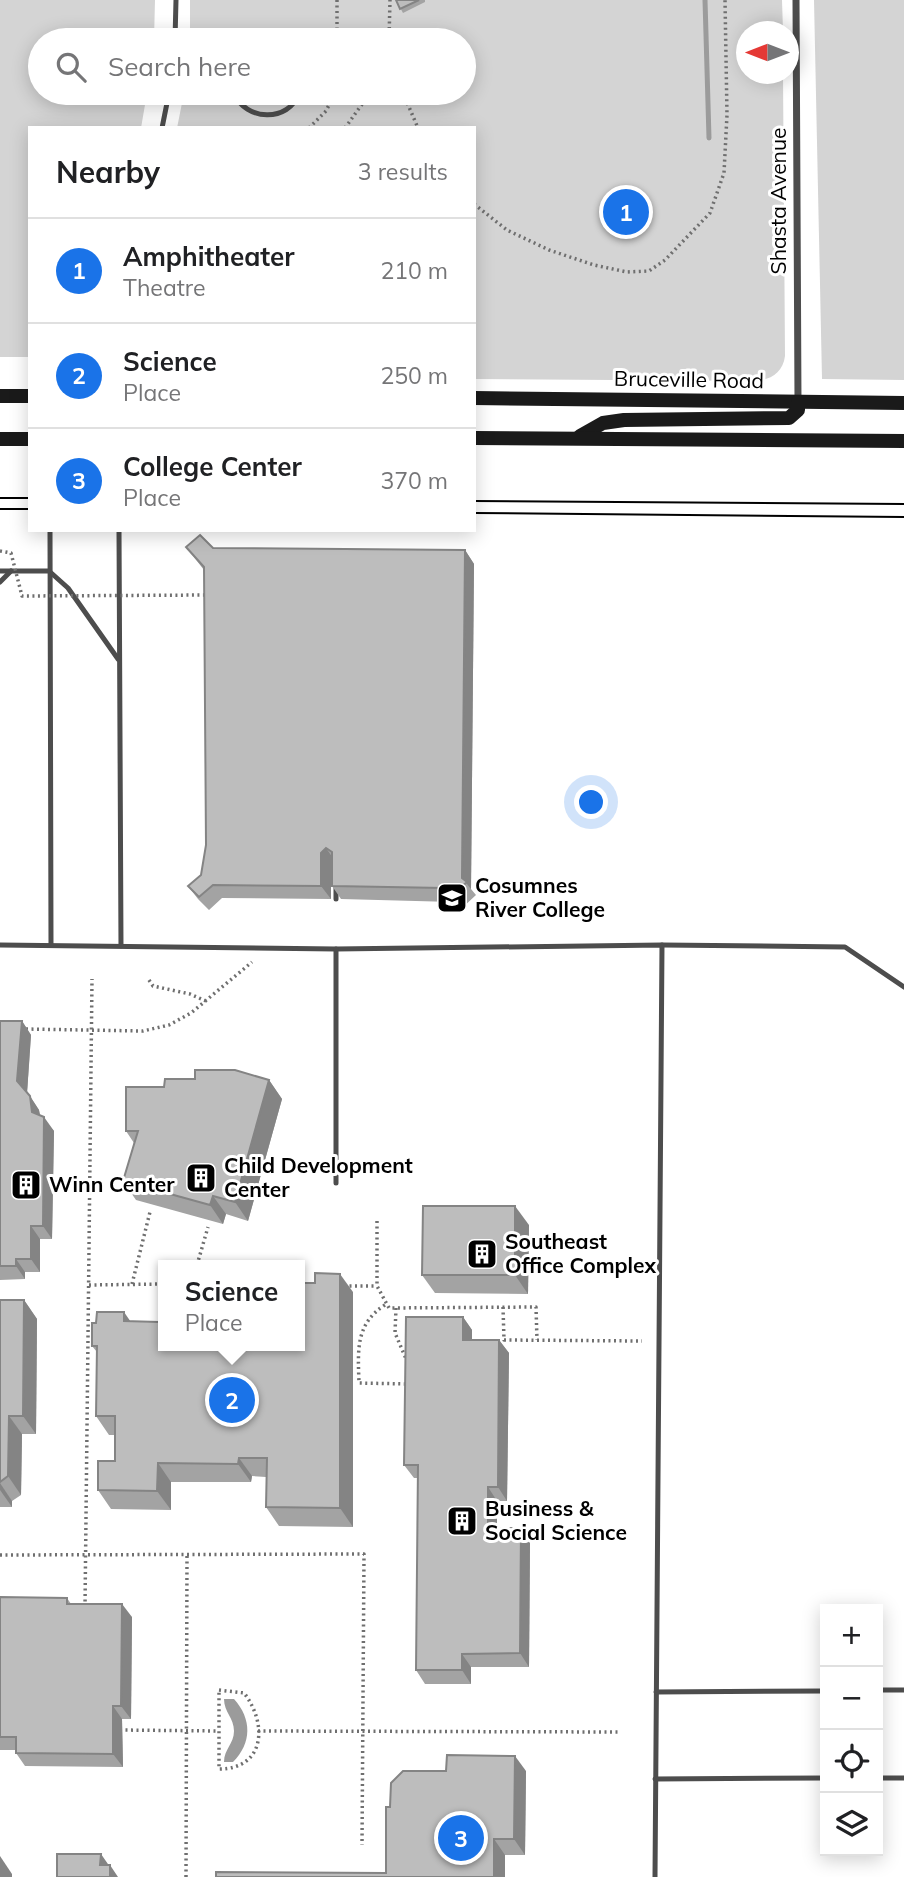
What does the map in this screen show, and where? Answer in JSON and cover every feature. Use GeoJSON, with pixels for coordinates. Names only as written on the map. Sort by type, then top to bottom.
{"type":"FeatureCollection","features":[{"type":"Feature","properties":{"kind":"main road"},"geometry":{"type":"LineString","coordinates":[[0,396],[28,396]]}},
{"type":"Feature","properties":{"kind":"main road","name":"Bruceville Road"},"geometry":{"type":"LineString","coordinates":[[476,398],[904,403]]}},
{"type":"Feature","properties":{"kind":"main road"},"geometry":{"type":"LineString","coordinates":[[579,437],[603,424],[624,421],[789,418],[799,410],[798,402]]}},
{"type":"Feature","properties":{"kind":"main road"},"geometry":{"type":"LineString","coordinates":[[476,438],[904,441]]}},
{"type":"Feature","properties":{"kind":"main road"},"geometry":{"type":"LineString","coordinates":[[0,439],[28,439]]}},
{"type":"Feature","properties":{"kind":"street","name":"Shasta Avenue"},"geometry":{"type":"LineString","coordinates":[[796,0],[798,402]]}},
{"type":"Feature","properties":{"kind":"lane"},"geometry":{"type":"LineString","coordinates":[[175,28],[176,0]]}},
{"type":"Feature","properties":{"kind":"lane"},"geometry":{"type":"LineString","coordinates":[[162,126],[167,105]]}},
{"type":"Feature","properties":{"kind":"lane"},"geometry":{"type":"LineString","coordinates":[[245,105],[251,112],[271,115],[291,105]]}},
{"type":"Feature","properties":{"kind":"lane"},"geometry":{"type":"LineString","coordinates":[[50,532],[51,945]]}},
{"type":"Feature","properties":{"kind":"lane"},"geometry":{"type":"LineString","coordinates":[[119,532],[121,946]]}},
{"type":"Feature","properties":{"kind":"lane"},"geometry":{"type":"LineString","coordinates":[[0,571],[50,571],[68,588],[118,659]]}},
{"type":"Feature","properties":{"kind":"lane"},"geometry":{"type":"LineString","coordinates":[[0,582],[11,571]]}},
{"type":"Feature","properties":{"kind":"lane"},"geometry":{"type":"LineString","coordinates":[[336,877],[336,899]]}},
{"type":"Feature","properties":{"kind":"lane"},"geometry":{"type":"LineString","coordinates":[[0,945],[336,949],[662,945],[845,947],[904,988]]}},
{"type":"Feature","properties":{"kind":"lane"},"geometry":{"type":"LineString","coordinates":[[655,1877],[662,945]]}},
{"type":"Feature","properties":{"kind":"lane"},"geometry":{"type":"LineString","coordinates":[[336,949],[336,1183]]}},
{"type":"Feature","properties":{"kind":"lane"},"geometry":{"type":"LineString","coordinates":[[883,1690],[904,1690]]}},
{"type":"Feature","properties":{"kind":"lane"},"geometry":{"type":"LineString","coordinates":[[656,1692],[820,1691]]}},
{"type":"Feature","properties":{"kind":"lane"},"geometry":{"type":"LineString","coordinates":[[655,1779],[820,1778]]}},
{"type":"Feature","properties":{"kind":"lane"},"geometry":{"type":"LineString","coordinates":[[883,1778],[904,1778]]}},
{"type":"Feature","properties":{"kind":"path"},"geometry":{"type":"LineString","coordinates":[[337,0],[337,28]]}},
{"type":"Feature","properties":{"kind":"path"},"geometry":{"type":"LineString","coordinates":[[389,28],[390,0]]}},
{"type":"Feature","properties":{"kind":"path"},"geometry":{"type":"LineString","coordinates":[[476,206],[507,230],[549,250],[594,265],[627,272],[649,271],[665,260],[710,213],[724,173],[727,115],[725,0]]}},
{"type":"Feature","properties":{"kind":"path"},"geometry":{"type":"LineString","coordinates":[[311,126],[330,105]]}},
{"type":"Feature","properties":{"kind":"path"},"geometry":{"type":"LineString","coordinates":[[346,126],[361,105]]}},
{"type":"Feature","properties":{"kind":"path"},"geometry":{"type":"LineString","coordinates":[[408,105],[417,126]]}},
{"type":"Feature","properties":{"kind":"path"},"geometry":{"type":"LineString","coordinates":[[0,551],[11,553],[22,596],[213,595]]}},
{"type":"Feature","properties":{"kind":"path"},"geometry":{"type":"LineString","coordinates":[[20,1028],[38,1031],[143,1031],[169,1025],[206,1001],[252,962]]}},
{"type":"Feature","properties":{"kind":"path"},"geometry":{"type":"LineString","coordinates":[[85,1620],[92,979]]}},
{"type":"Feature","properties":{"kind":"path"},"geometry":{"type":"LineString","coordinates":[[149,980],[153,986],[190,994],[206,1001]]}},
{"type":"Feature","properties":{"kind":"path"},"geometry":{"type":"LineString","coordinates":[[132,1284],[150,1212]]}},
{"type":"Feature","properties":{"kind":"path"},"geometry":{"type":"LineString","coordinates":[[377,1221],[377,1286],[385,1304],[396,1308],[537,1307],[537,1340]]}},
{"type":"Feature","properties":{"kind":"path"},"geometry":{"type":"LineString","coordinates":[[198,1260],[208,1227]]}},
{"type":"Feature","properties":{"kind":"path"},"geometry":{"type":"LineString","coordinates":[[88,1285],[158,1284]]}},
{"type":"Feature","properties":{"kind":"path"},"geometry":{"type":"LineString","coordinates":[[338,1286],[377,1286]]}},
{"type":"Feature","properties":{"kind":"path"},"geometry":{"type":"LineString","coordinates":[[385,1304],[375,1311],[360,1334],[359,1383],[412,1384]]}},
{"type":"Feature","properties":{"kind":"path"},"geometry":{"type":"LineString","coordinates":[[503,1307],[504,1340],[642,1341]]}},
{"type":"Feature","properties":{"kind":"path"},"geometry":{"type":"LineString","coordinates":[[396,1308],[395,1333],[408,1363]]}},
{"type":"Feature","properties":{"kind":"path"},"geometry":{"type":"LineString","coordinates":[[0,1555],[364,1554],[362,1845]]}},
{"type":"Feature","properties":{"kind":"path"},"geometry":{"type":"LineString","coordinates":[[186,1877],[187,1555]]}},
{"type":"Feature","properties":{"kind":"path"},"geometry":{"type":"LineString","coordinates":[[219,1690],[244,1693],[256,1712],[258,1731],[251,1758],[234,1769],[219,1769],[219,1690]]}},
{"type":"Feature","properties":{"kind":"path"},"geometry":{"type":"LineString","coordinates":[[120,1730],[217,1731]]}},
{"type":"Feature","properties":{"kind":"path"},"geometry":{"type":"LineString","coordinates":[[258,1731],[618,1731]]}},
{"type":"Feature","properties":{"kind":"shaded area"},"geometry":{"type":"Polygon","coordinates":[[[0,0],[155,0],[154,28],[28,28],[28,105],[145,105],[141,126],[28,126],[28,357],[0,357],[0,0]]]}},
{"type":"Feature","properties":{"kind":"shaded area"},"geometry":{"type":"Polygon","coordinates":[[[190,0],[782,0],[783,21],[736,21],[736,84],[783,84],[785,356],[779,370],[772,376],[757,381],[476,379],[476,126],[177,126],[182,105],[476,105],[476,28],[190,28],[190,0]]]}},
{"type":"Feature","properties":{"kind":"shaded area"},"geometry":{"type":"Polygon","coordinates":[[[814,0],[904,0],[904,380],[822,379],[814,0]]]}},
{"type":"Feature","properties":{"kind":"shaded area"},"geometry":{"type":"Polygon","coordinates":[[[224,1699],[234,1699],[247,1723],[244,1747],[233,1762],[224,1762],[234,1731],[224,1699]]]}},
{"type":"Feature","properties":{"kind":"building"},"geometry":{"type":"Polygon","coordinates":[[[396,0],[419,0],[400,9],[396,0]]]}},
{"type":"Feature","properties":{"kind":"building"},"geometry":{"type":"Polygon","coordinates":[[[200,535],[213,548],[465,550],[462,878],[467,882],[451,896],[444,888],[332,886],[332,852],[326,848],[321,853],[321,886],[213,885],[199,897],[188,886],[201,875],[206,845],[204,567],[186,547],[200,535]]]}},
{"type":"Feature","properties":{"kind":"building","name":"Winn Center"},"geometry":{"type":"Polygon","coordinates":[[[0,1021],[22,1021],[17,1081],[30,1096],[32,1112],[44,1117],[43,1226],[31,1226],[31,1259],[16,1259],[16,1266],[0,1266],[0,1021]]]}},
{"type":"Feature","properties":{"kind":"building","name":"Child Development Center"},"geometry":{"type":"Polygon","coordinates":[[[195,1070],[235,1070],[269,1080],[235,1202],[213,1196],[210,1205],[123,1181],[138,1131],[126,1131],[126,1087],[164,1087],[165,1079],[195,1079],[195,1070]]]}},
{"type":"Feature","properties":{"kind":"building","name":"Southeast Office Complex"},"geometry":{"type":"Polygon","coordinates":[[[423,1206],[515,1206],[515,1275],[422,1275],[423,1206]]]}},
{"type":"Feature","properties":{"kind":"building"},"geometry":{"type":"Polygon","coordinates":[[[315,1273],[340,1274],[340,1508],[266,1507],[267,1458],[239,1458],[238,1464],[158,1463],[157,1491],[98,1490],[98,1461],[115,1461],[115,1416],[96,1416],[97,1346],[92,1346],[92,1323],[96,1323],[97,1312],[124,1312],[124,1321],[158,1322],[158,1351],[305,1351],[305,1283],[315,1283],[315,1273]]]}},
{"type":"Feature","properties":{"kind":"building"},"geometry":{"type":"Polygon","coordinates":[[[0,1300],[24,1300],[23,1416],[9,1416],[8,1476],[0,1482],[0,1300]]]}},
{"type":"Feature","properties":{"kind":"building","name":"Business & Social Science"},"geometry":{"type":"Polygon","coordinates":[[[406,1317],[463,1317],[463,1340],[499,1340],[498,1487],[488,1487],[488,1528],[521,1528],[520,1653],[462,1654],[462,1670],[416,1670],[418,1465],[404,1465],[406,1317]]]}},
{"type":"Feature","properties":{"kind":"building"},"geometry":{"type":"Polygon","coordinates":[[[0,1597],[67,1598],[67,1604],[122,1604],[121,1706],[113,1706],[113,1754],[16,1753],[16,1737],[0,1737],[0,1597]]]}},
{"type":"Feature","properties":{"kind":"building"},"geometry":{"type":"Polygon","coordinates":[[[447,1755],[515,1756],[514,1839],[494,1839],[494,1877],[216,1877],[216,1872],[386,1873],[386,1807],[390,1807],[391,1783],[403,1771],[446,1771],[447,1755]]]}},
{"type":"Feature","properties":{"kind":"building"},"geometry":{"type":"Polygon","coordinates":[[[57,1854],[101,1854],[100,1865],[110,1865],[110,1877],[57,1877],[57,1854]]]}},
{"type":"Feature","properties":{"kind":"waterway"},"geometry":{"type":"LineString","coordinates":[[705,0],[709,138]]}},
{"type":"Feature","properties":{"kind":"tram line"},"geometry":{"type":"LineString","coordinates":[[0,498],[28,498]]}},
{"type":"Feature","properties":{"kind":"tram line"},"geometry":{"type":"LineString","coordinates":[[476,501],[904,504]]}},
{"type":"Feature","properties":{"kind":"tram line"},"geometry":{"type":"LineString","coordinates":[[0,509],[28,509]]}},
{"type":"Feature","properties":{"kind":"tram line"},"geometry":{"type":"LineString","coordinates":[[476,513],[904,517]]}},
{"type":"Feature","properties":{"kind":"place","name":"Amphitheater"},"geometry":{"type":"Point","coordinates":[626,212]}},
{"type":"Feature","properties":{"kind":"place","name":"Cosumnes River College"},"geometry":{"type":"Point","coordinates":[452,898]}},
{"type":"Feature","properties":{"kind":"place","name":"Child Development Center"},"geometry":{"type":"Point","coordinates":[201,1178]}},
{"type":"Feature","properties":{"kind":"place","name":"Winn Center"},"geometry":{"type":"Point","coordinates":[26,1185]}},
{"type":"Feature","properties":{"kind":"place","name":"Southeast Office Complex"},"geometry":{"type":"Point","coordinates":[482,1254]}},
{"type":"Feature","properties":{"kind":"place","name":"Science"},"geometry":{"type":"Point","coordinates":[232,1400]}},
{"type":"Feature","properties":{"kind":"place","name":"Business & Social Science"},"geometry":{"type":"Point","coordinates":[462,1521]}},
{"type":"Feature","properties":{"kind":"place","name":"College Center"},"geometry":{"type":"Point","coordinates":[461,1838]}}]}
